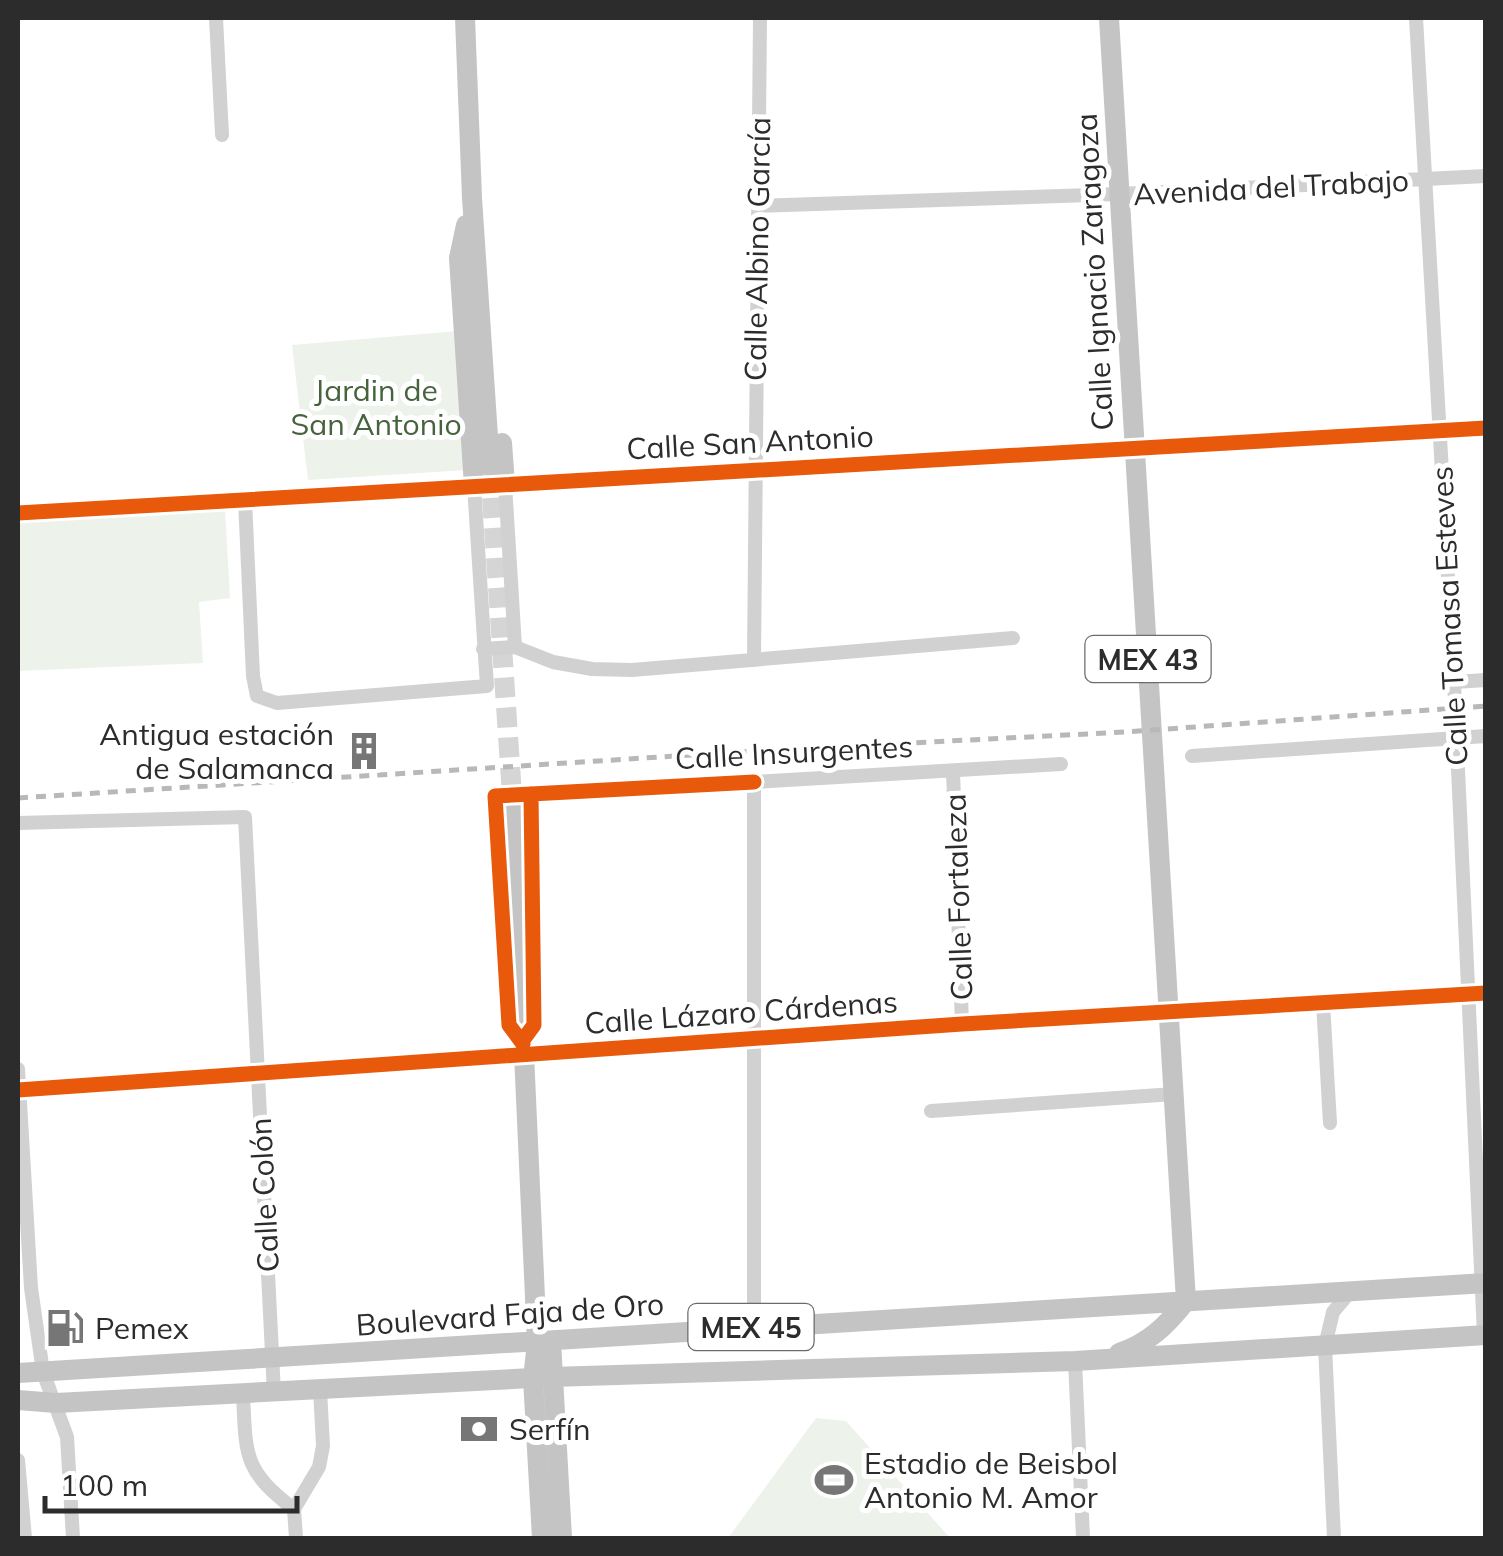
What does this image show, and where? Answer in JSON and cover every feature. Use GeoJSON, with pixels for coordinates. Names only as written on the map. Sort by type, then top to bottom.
{"type":"FeatureCollection","features":[{"type":"Feature","properties":{"kind":"main road"},"geometry":{"type":"LineString","coordinates":[[465,18],[472,198],[490,466]]}},
{"type":"Feature","properties":{"kind":"main road","name":"Calle Ignacio Zaragoza"},"geometry":{"type":"LineString","coordinates":[[1109,18],[1186,1301]]}},
{"type":"Feature","properties":{"kind":"main road"},"geometry":{"type":"LineString","coordinates":[[472,198],[488,255],[505,484]]}},
{"type":"Feature","properties":{"kind":"main road"},"geometry":{"type":"LineString","coordinates":[[472,198],[459,258],[474,486]]}},
{"type":"Feature","properties":{"kind":"main road"},"geometry":{"type":"LineString","coordinates":[[513,810],[524,1054],[544,1341],[542,1538]]}},
{"type":"Feature","properties":{"kind":"main road","name":"Boulevard Faja de Oro"},"geometry":{"type":"LineString","coordinates":[[18,1374],[1483,1284]]}},
{"type":"Feature","properties":{"kind":"main road"},"geometry":{"type":"LineString","coordinates":[[1075,1362],[1139,1347],[1166,1327],[1186,1301]]}},
{"type":"Feature","properties":{"kind":"main road","name":"Boulevard Faja de Oro"},"geometry":{"type":"LineString","coordinates":[[18,1400],[56,1403],[542,1378],[1075,1362],[1485,1335]]}},
{"type":"Feature","properties":{"kind":"main road"},"geometry":{"type":"LineString","coordinates":[[542,1378],[562,1538]]}},
{"type":"Feature","properties":{"kind":"street"},"geometry":{"type":"LineString","coordinates":[[216,18],[222,135]]}},
{"type":"Feature","properties":{"kind":"street","name":"Calle Albino García"},"geometry":{"type":"LineString","coordinates":[[754,660],[760,18]]}},
{"type":"Feature","properties":{"kind":"street","name":"Calle Tomasa Esteves"},"geometry":{"type":"LineString","coordinates":[[1416,18],[1454,682],[1485,1335]]}},
{"type":"Feature","properties":{"kind":"street","name":"Avenida del Trabajo"},"geometry":{"type":"LineString","coordinates":[[756,206],[1486,176]]}},
{"type":"Feature","properties":{"kind":"street","name":"Calle San Antonio"},"geometry":{"type":"LineString","coordinates":[[18,514],[1486,428]]}},
{"type":"Feature","properties":{"kind":"street"},"geometry":{"type":"LineString","coordinates":[[505,484],[515,647]]}},
{"type":"Feature","properties":{"kind":"street"},"geometry":{"type":"LineString","coordinates":[[245,500],[253,676],[257,696],[277,703],[486,686],[474,486]]}},
{"type":"Feature","properties":{"kind":"street"},"geometry":{"type":"LineString","coordinates":[[483,649],[515,647],[552,662],[632,670],[1013,638]]}},
{"type":"Feature","properties":{"kind":"street"},"geometry":{"type":"LineString","coordinates":[[1454,682],[1486,680]]}},
{"type":"Feature","properties":{"kind":"street"},"geometry":{"type":"LineString","coordinates":[[1192,756],[1486,736]]}},
{"type":"Feature","properties":{"kind":"street","name":"Calle Insurgentes"},"geometry":{"type":"LineString","coordinates":[[754,1038],[754,782],[1061,764]]}},
{"type":"Feature","properties":{"kind":"street","name":"Calle Fortaleza"},"geometry":{"type":"LineString","coordinates":[[954,770],[962,1024]]}},
{"type":"Feature","properties":{"kind":"street","name":"Calle Colón"},"geometry":{"type":"LineString","coordinates":[[18,823],[245,817],[274,1393]]}},
{"type":"Feature","properties":{"kind":"street","name":"Calle Lázaro Cárdenas"},"geometry":{"type":"LineString","coordinates":[[18,1090],[962,1024],[1486,993]]}},
{"type":"Feature","properties":{"kind":"street"},"geometry":{"type":"LineString","coordinates":[[1323,1003],[1330,1124]]}},
{"type":"Feature","properties":{"kind":"street"},"geometry":{"type":"LineString","coordinates":[[754,1038],[754,1327]]}},
{"type":"Feature","properties":{"kind":"street"},"geometry":{"type":"LineString","coordinates":[[18,1069],[22,1229],[43,1372],[67,1436],[73,1538]]}},
{"type":"Feature","properties":{"kind":"street"},"geometry":{"type":"LineString","coordinates":[[931,1111],[1174,1094]]}},
{"type":"Feature","properties":{"kind":"street"},"geometry":{"type":"LineString","coordinates":[[1334,1538],[1325,1346],[1333,1312],[1350,1292]]}},
{"type":"Feature","properties":{"kind":"street"},"geometry":{"type":"LineString","coordinates":[[1075,1362],[1083,1538]]}},
{"type":"Feature","properties":{"kind":"street"},"geometry":{"type":"LineString","coordinates":[[296,1538],[294,1509],[319,1468],[323,1446],[320,1389]]}},
{"type":"Feature","properties":{"kind":"street"},"geometry":{"type":"LineString","coordinates":[[242,1394],[250,1464],[261,1482],[294,1509]]}},
{"type":"Feature","properties":{"kind":"street"},"geometry":{"type":"LineString","coordinates":[[18,1460],[24,1538]]}},
{"type":"Feature","properties":{"kind":"green space","name":"Jardin de San Antonio"},"geometry":{"type":"Polygon","coordinates":[[[458,331],[467,470],[308,480],[292,345],[458,331]]]}},
{"type":"Feature","properties":{"kind":"green space"},"geometry":{"type":"Polygon","coordinates":[[[225,510],[230,598],[199,602],[203,663],[18,671],[18,523],[225,510]]]}},
{"type":"Feature","properties":{"kind":"green space","name":"Estadio de Beisbol Antonio M. Amor"},"geometry":{"type":"Polygon","coordinates":[[[816,1418],[846,1421],[950,1538],[728,1538],[816,1418]]]}},
{"type":"Feature","properties":{"kind":"tunnel"},"geometry":{"type":"LineString","coordinates":[[490,468],[513,810]]}},
{"type":"Feature","properties":{"kind":"railway"},"geometry":{"type":"LineString","coordinates":[[18,798],[754,751],[1125,732],[1486,706]]}},
{"type":"Feature","properties":{"kind":"cycle path"},"geometry":{"type":"LineString","coordinates":[[18,513],[1486,428]]}},
{"type":"Feature","properties":{"kind":"cycle path"},"geometry":{"type":"LineString","coordinates":[[523,1044],[509,1025],[495,796],[754,782]]}},
{"type":"Feature","properties":{"kind":"cycle path"},"geometry":{"type":"LineString","coordinates":[[523,1040],[534,1025],[531,794]]}},
{"type":"Feature","properties":{"kind":"cycle path"},"geometry":{"type":"LineString","coordinates":[[18,1090],[962,1024],[1486,993]]}},
{"type":"Feature","properties":{"kind":"place","name":"Antigua estación de Salamanca"},"geometry":{"type":"Point","coordinates":[364,751]}},
{"type":"Feature","properties":{"kind":"place","name":"Pemex"},"geometry":{"type":"Point","coordinates":[65,1328]}},
{"type":"Feature","properties":{"kind":"place","name":"Serfín"},"geometry":{"type":"Point","coordinates":[479,1429]}},
{"type":"Feature","properties":{"kind":"place","name":"Estadio de Beisbol Antonio M. Amor"},"geometry":{"type":"Point","coordinates":[834,1480]}}]}
